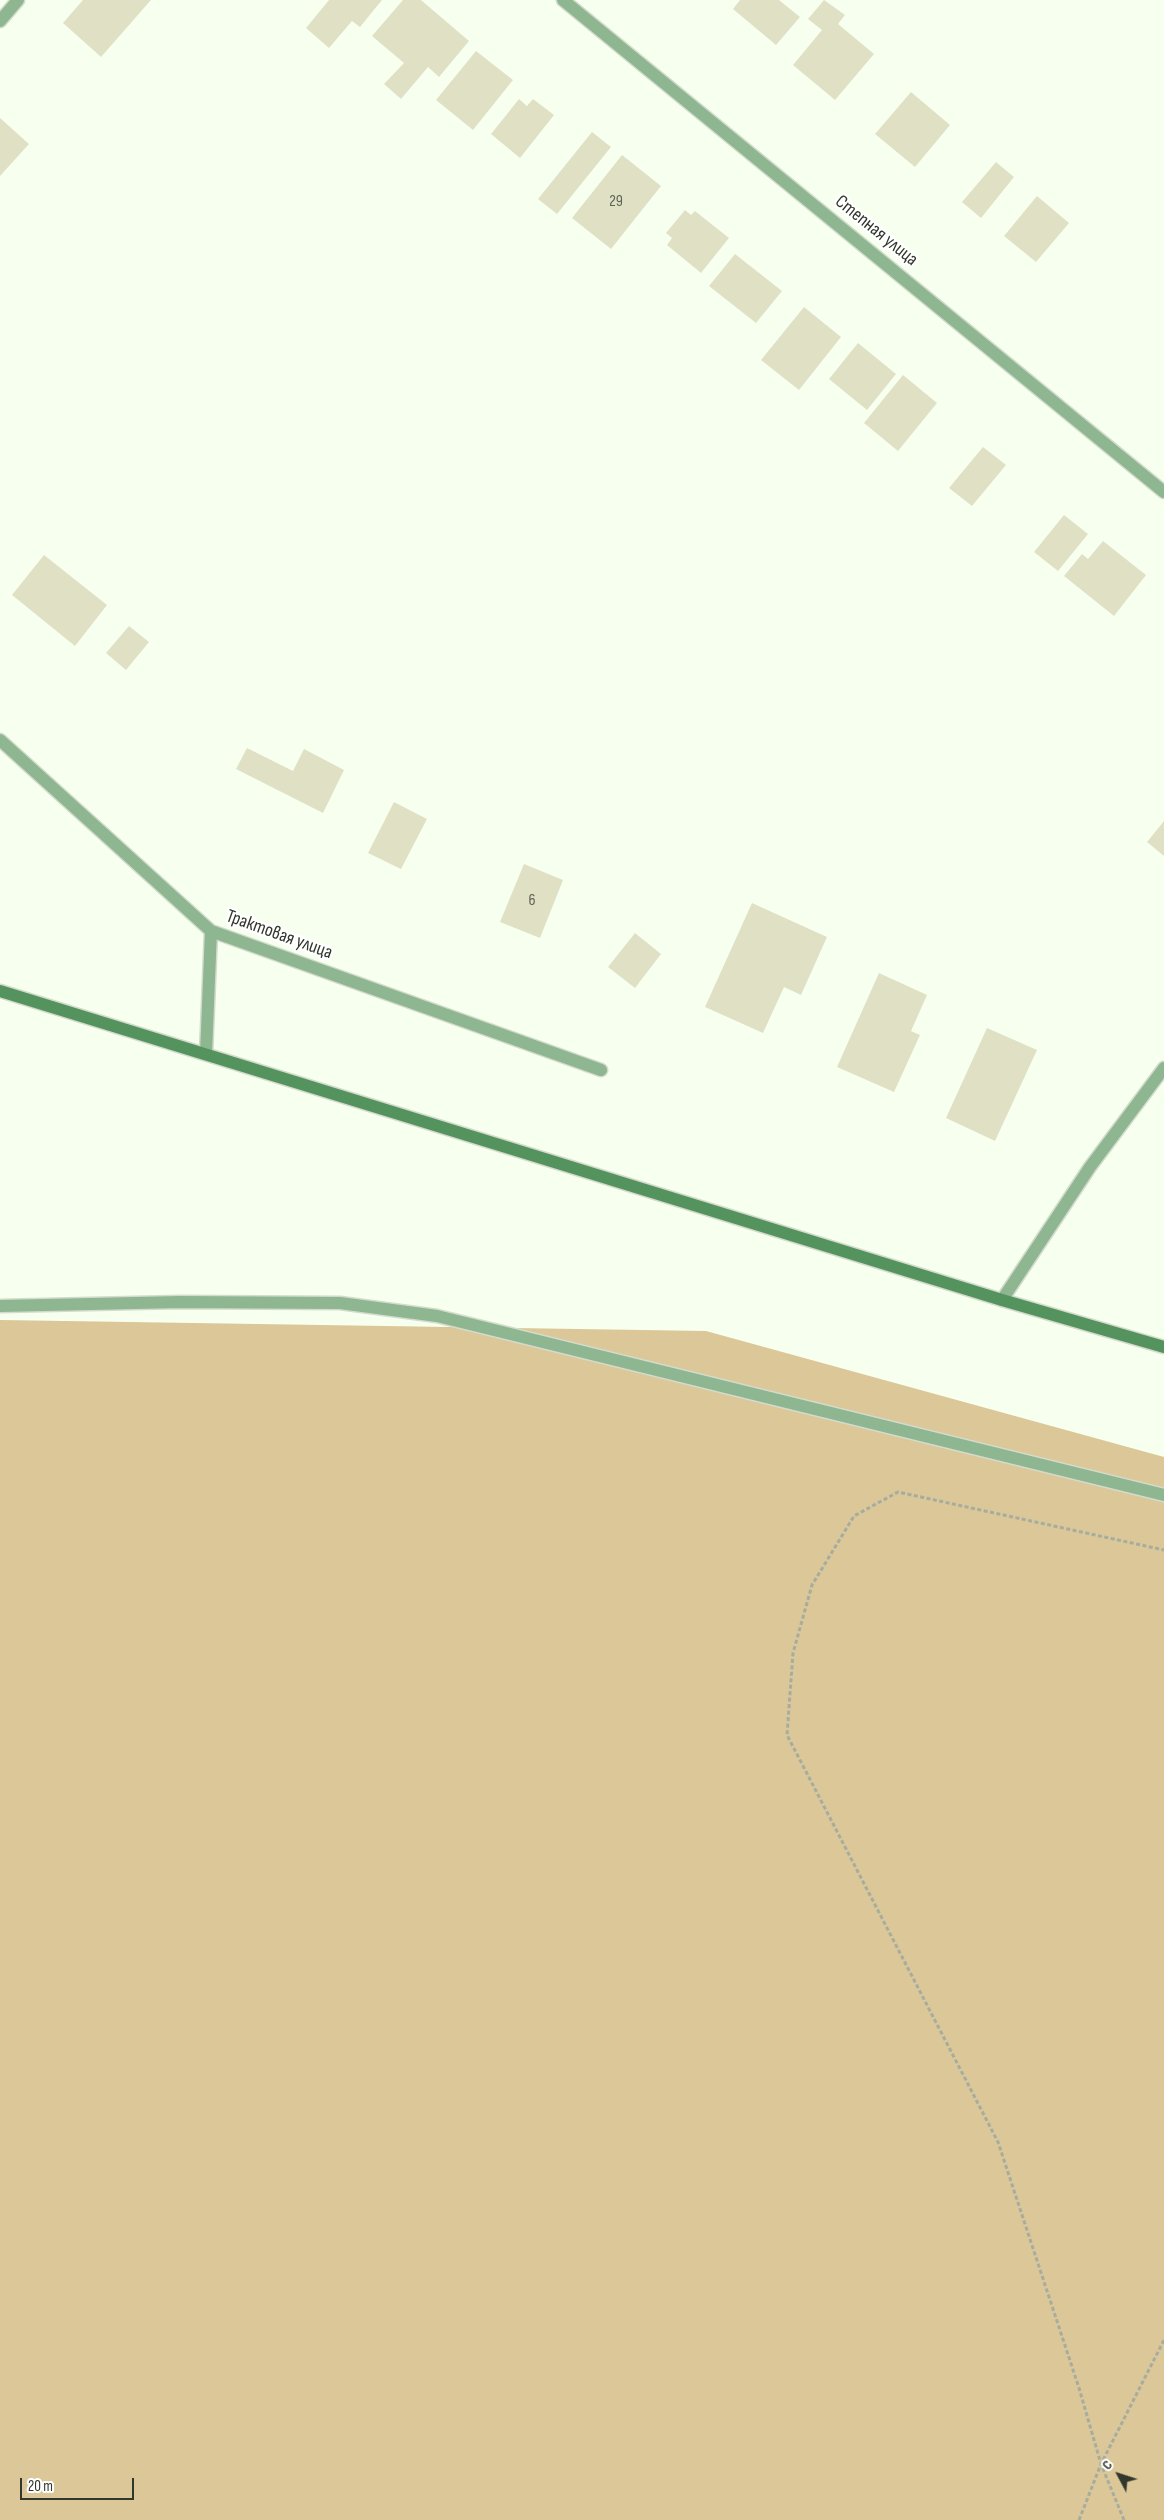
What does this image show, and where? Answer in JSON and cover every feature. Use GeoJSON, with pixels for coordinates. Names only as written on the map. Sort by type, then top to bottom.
{"type":"FeatureCollection","features":[{"type":"Feature","properties":{"kind":"main road"},"geometry":{"type":"LineString","coordinates":[[0,991],[1002,1300],[1164,1347]]}},
{"type":"Feature","properties":{"kind":"street"},"geometry":{"type":"LineString","coordinates":[[0,21],[18,0]]}},
{"type":"Feature","properties":{"kind":"street","name":"Степная улица"},"geometry":{"type":"LineString","coordinates":[[563,0],[1164,492]]}},
{"type":"Feature","properties":{"kind":"street","name":"Трактовая улица"},"geometry":{"type":"LineString","coordinates":[[0,740],[212,931],[602,1070]]}},
{"type":"Feature","properties":{"kind":"street"},"geometry":{"type":"LineString","coordinates":[[206,1054],[212,931]]}},
{"type":"Feature","properties":{"kind":"street"},"geometry":{"type":"LineString","coordinates":[[1002,1300],[1090,1166],[1164,1068]]}},
{"type":"Feature","properties":{"kind":"street"},"geometry":{"type":"LineString","coordinates":[[0,1306],[180,1302],[340,1303],[437,1316],[1164,1495]]}},
{"type":"Feature","properties":{"kind":"path"},"geometry":{"type":"LineString","coordinates":[[1124,2520],[1101,2464],[1080,2388],[998,2142],[787,1735],[793,1653],[812,1585],[854,1516],[898,1492],[1164,1550]]}},
{"type":"Feature","properties":{"kind":"path"},"geometry":{"type":"LineString","coordinates":[[1079,2520],[1101,2464],[1164,2340]]}},
{"type":"Feature","properties":{"kind":"shaded area"},"geometry":{"type":"Polygon","coordinates":[[[0,1320],[706,1331],[1164,1457],[1164,2520],[0,2520],[0,1320]]]}},
{"type":"Feature","properties":{"kind":"building"},"geometry":{"type":"Polygon","coordinates":[[[83,0],[151,0],[101,57],[63,23],[83,0]]]}},
{"type":"Feature","properties":{"kind":"building"},"geometry":{"type":"Polygon","coordinates":[[[329,0],[382,0],[360,27],[352,21],[329,48],[306,28],[329,0]]]}},
{"type":"Feature","properties":{"kind":"building"},"geometry":{"type":"Polygon","coordinates":[[[403,0],[421,0],[469,41],[439,77],[428,67],[401,99],[384,84],[404,63],[372,36],[403,0]]]}},
{"type":"Feature","properties":{"kind":"building"},"geometry":{"type":"Polygon","coordinates":[[[740,0],[779,0],[800,17],[776,45],[733,9],[740,0]]]}},
{"type":"Feature","properties":{"kind":"building"},"geometry":{"type":"Polygon","coordinates":[[[824,0],[845,15],[838,24],[874,54],[835,100],[793,65],[822,30],[808,19],[824,0]]]}},
{"type":"Feature","properties":{"kind":"building"},"geometry":{"type":"Polygon","coordinates":[[[476,51],[513,80],[473,130],[436,100],[476,51]]]}},
{"type":"Feature","properties":{"kind":"building"},"geometry":{"type":"Polygon","coordinates":[[[911,92],[950,125],[915,167],[875,134],[911,92]]]}},
{"type":"Feature","properties":{"kind":"building"},"geometry":{"type":"Polygon","coordinates":[[[519,99],[527,106],[533,99],[554,115],[520,158],[491,134],[519,99]]]}},
{"type":"Feature","properties":{"kind":"building"},"geometry":{"type":"Polygon","coordinates":[[[0,118],[29,144],[0,176],[0,118]]]}},
{"type":"Feature","properties":{"kind":"building"},"geometry":{"type":"Polygon","coordinates":[[[592,132],[611,147],[557,214],[538,199],[592,132]]]}},
{"type":"Feature","properties":{"kind":"building"},"geometry":{"type":"Polygon","coordinates":[[[622,155],[661,186],[611,249],[572,218],[622,155]]]}},
{"type":"Feature","properties":{"kind":"building"},"geometry":{"type":"Polygon","coordinates":[[[996,162],[1014,177],[981,218],[962,202],[996,162]]]}},
{"type":"Feature","properties":{"kind":"building"},"geometry":{"type":"Polygon","coordinates":[[[1037,196],[1069,223],[1036,262],[1004,236],[1037,196]]]}},
{"type":"Feature","properties":{"kind":"building"},"geometry":{"type":"Polygon","coordinates":[[[685,210],[691,215],[695,211],[729,238],[701,273],[667,245],[672,238],[666,233],[685,210]]]}},
{"type":"Feature","properties":{"kind":"building"},"geometry":{"type":"Polygon","coordinates":[[[735,254],[782,291],[756,323],[709,286],[735,254]]]}},
{"type":"Feature","properties":{"kind":"building"},"geometry":{"type":"Polygon","coordinates":[[[804,307],[841,337],[799,390],[761,360],[804,307]]]}},
{"type":"Feature","properties":{"kind":"building"},"geometry":{"type":"Polygon","coordinates":[[[858,343],[896,374],[867,410],[829,379],[858,343]]]}},
{"type":"Feature","properties":{"kind":"building"},"geometry":{"type":"Polygon","coordinates":[[[903,375],[937,403],[898,451],[864,423],[903,375]]]}},
{"type":"Feature","properties":{"kind":"building"},"geometry":{"type":"Polygon","coordinates":[[[983,447],[1006,465],[972,506],[949,488],[983,447]]]}},
{"type":"Feature","properties":{"kind":"building"},"geometry":{"type":"Polygon","coordinates":[[[1064,515],[1088,534],[1058,571],[1034,552],[1064,515]]]}},
{"type":"Feature","properties":{"kind":"building"},"geometry":{"type":"Polygon","coordinates":[[[1103,541],[1146,575],[1114,616],[1064,576],[1082,554],[1088,559],[1103,541]]]}},
{"type":"Feature","properties":{"kind":"building"},"geometry":{"type":"Polygon","coordinates":[[[44,555],[107,605],[75,646],[12,595],[44,555]]]}},
{"type":"Feature","properties":{"kind":"building"},"geometry":{"type":"Polygon","coordinates":[[[129,626],[149,642],[126,670],[106,653],[129,626]]]}},
{"type":"Feature","properties":{"kind":"building"},"geometry":{"type":"Polygon","coordinates":[[[247,748],[293,771],[304,749],[344,770],[323,813],[236,769],[247,748]]]}},
{"type":"Feature","properties":{"kind":"building"},"geometry":{"type":"Polygon","coordinates":[[[394,802],[427,819],[401,869],[368,853],[394,802]]]}},
{"type":"Feature","properties":{"kind":"building"},"geometry":{"type":"Polygon","coordinates":[[[1164,821],[1164,856],[1147,842],[1164,821]]]}},
{"type":"Feature","properties":{"kind":"building"},"geometry":{"type":"Polygon","coordinates":[[[524,864],[563,880],[540,938],[500,922],[524,864]]]}},
{"type":"Feature","properties":{"kind":"building"},"geometry":{"type":"Polygon","coordinates":[[[752,903],[827,937],[801,995],[784,987],[763,1033],[705,1007],[752,903]]]}},
{"type":"Feature","properties":{"kind":"building"},"geometry":{"type":"Polygon","coordinates":[[[635,933],[661,954],[635,988],[608,967],[635,933]]]}},
{"type":"Feature","properties":{"kind":"building"},"geometry":{"type":"Polygon","coordinates":[[[879,973],[927,995],[911,1031],[920,1035],[894,1092],[837,1067],[879,973]]]}},
{"type":"Feature","properties":{"kind":"building"},"geometry":{"type":"Polygon","coordinates":[[[987,1028],[1037,1050],[995,1141],[946,1118],[987,1028]]]}}]}
